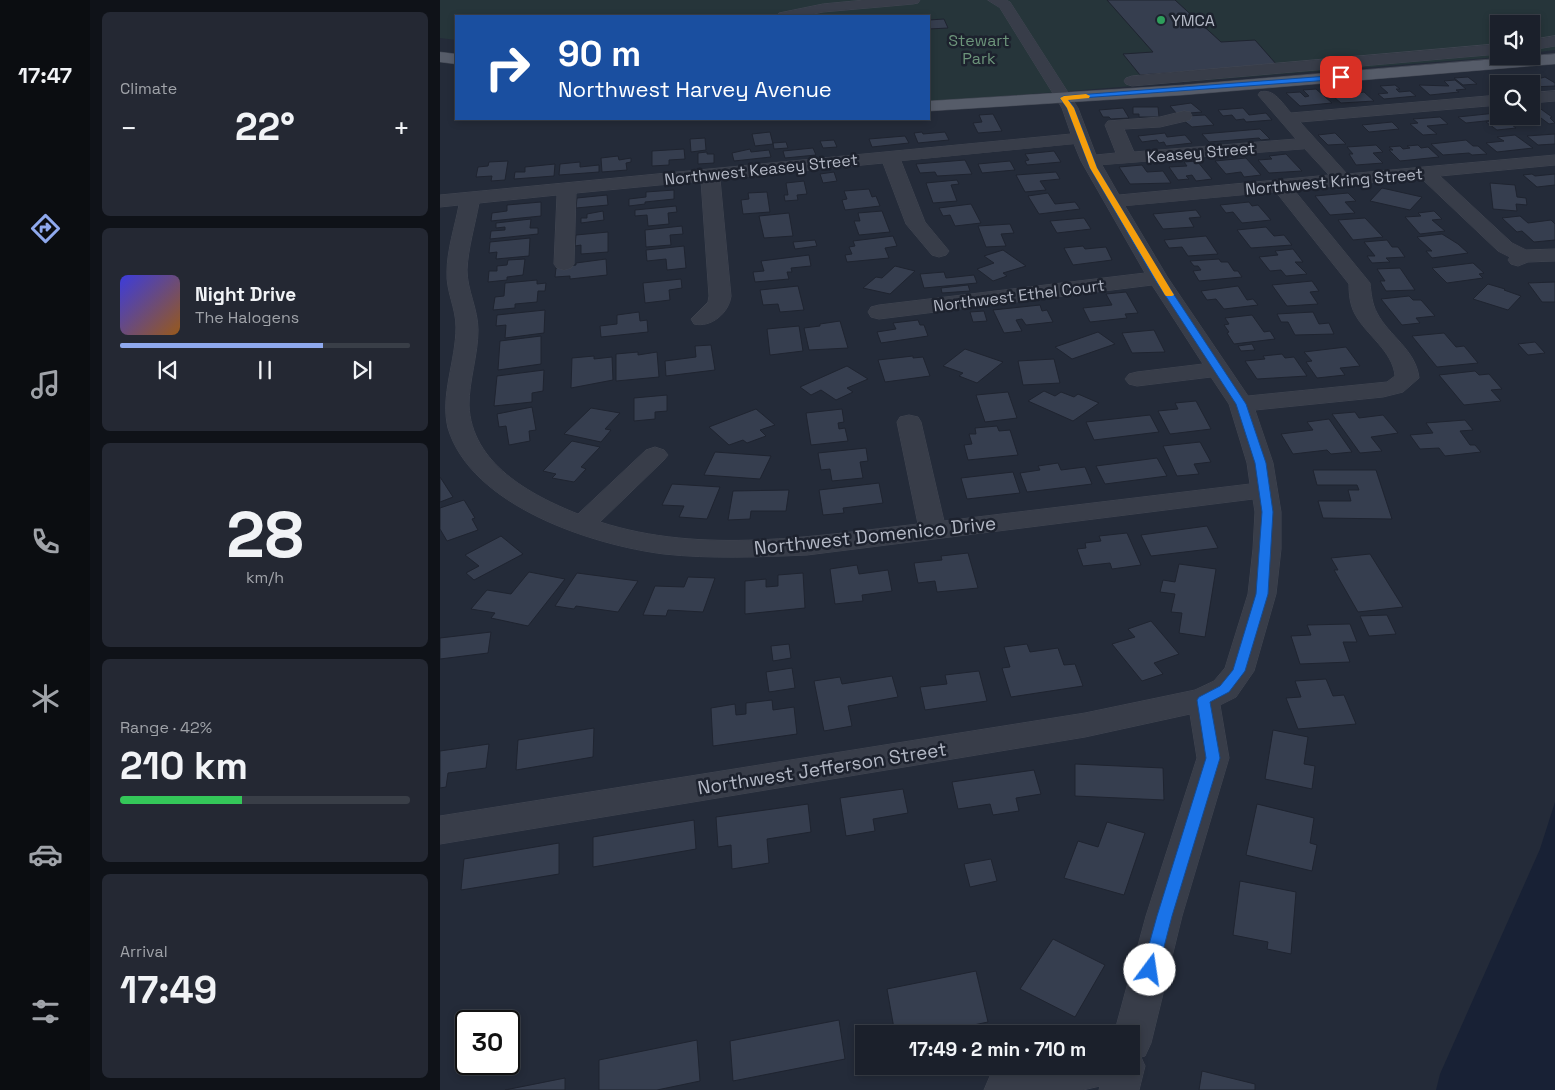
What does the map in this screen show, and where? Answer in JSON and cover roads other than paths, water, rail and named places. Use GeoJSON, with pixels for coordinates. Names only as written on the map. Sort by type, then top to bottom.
{"type":"FeatureCollection","features":[{"type":"Feature","properties":{"kind":"main road"},"geometry":{"type":"LineString","coordinates":[[440,57],[455,59]]}},
{"type":"Feature","properties":{"kind":"main road"},"geometry":{"type":"LineString","coordinates":[[930,106],[1064,98],[1445,69],[1555,58]]}},
{"type":"Feature","properties":{"kind":"street"},"geometry":{"type":"LineString","coordinates":[[789,15],[823,8],[912,0]]}},
{"type":"Feature","properties":{"kind":"street"},"geometry":{"type":"LineString","coordinates":[[995,0],[1005,5],[1070,108],[1099,130],[1127,158]]}},
{"type":"Feature","properties":{"kind":"street"},"geometry":{"type":"LineString","coordinates":[[1540,44],[1555,42]]}},
{"type":"Feature","properties":{"kind":"street"},"geometry":{"type":"LineString","coordinates":[[1132,80],[1490,50]]}},
{"type":"Feature","properties":{"kind":"street"},"geometry":{"type":"LineString","coordinates":[[1266,96],[1343,180]]}},
{"type":"Feature","properties":{"kind":"street"},"geometry":{"type":"LineString","coordinates":[[1540,97],[1555,96]]}},
{"type":"Feature","properties":{"kind":"street"},"geometry":{"type":"LineString","coordinates":[[1288,118],[1490,101]]}},
{"type":"Feature","properties":{"kind":"street","name":"Northwest Keasey Street"},"geometry":{"type":"LineString","coordinates":[[440,201],[890,157],[1160,122],[1184,116]]}},
{"type":"Feature","properties":{"kind":"street","name":"Northwest Jefferson Street"},"geometry":{"type":"LineString","coordinates":[[440,830],[1085,725],[1203,700],[1225,689],[1239,671],[1262,594],[1268,512],[1260,463],[1241,404],[1158,278],[1090,161],[1099,130]]}},
{"type":"Feature","properties":{"kind":"street","name":"Keasey Street"},"geometry":{"type":"LineString","coordinates":[[1090,161],[1311,144]]}},
{"type":"Feature","properties":{"kind":"street"},"geometry":{"type":"LineString","coordinates":[[890,157],[916,224],[939,251]]}},
{"type":"Feature","properties":{"kind":"street","name":"Northwest Kring Street"},"geometry":{"type":"LineString","coordinates":[[1113,201],[1555,160]]}},
{"type":"Feature","properties":{"kind":"street"},"geometry":{"type":"LineString","coordinates":[[1425,172],[1504,247],[1521,258],[1555,255]]}},
{"type":"Feature","properties":{"kind":"street"},"geometry":{"type":"LineString","coordinates":[[702,319],[719,304],[720,296],[710,174]]}},
{"type":"Feature","properties":{"kind":"street"},"geometry":{"type":"LineString","coordinates":[[1241,404],[1360,393],[1395,387],[1407,378],[1406,366],[1376,329],[1366,313],[1361,299],[1359,283],[1349,268],[1281,186]]}},
{"type":"Feature","properties":{"kind":"street"},"geometry":{"type":"LineString","coordinates":[[564,264],[567,188]]}},
{"type":"Feature","properties":{"kind":"street","name":"Northwest Domenico Drive"},"geometry":{"type":"LineString","coordinates":[[470,198],[457,270],[457,282],[466,315],[467,329],[457,390],[456,411],[462,432],[474,455],[493,478],[515,494],[543,509],[582,525],[620,537],[662,545],[714,549],[807,546],[1264,490]]}},
{"type":"Feature","properties":{"kind":"street","name":"Northwest Ethel Court"},"geometry":{"type":"LineString","coordinates":[[879,312],[1158,278]]}},
{"type":"Feature","properties":{"kind":"street"},"geometry":{"type":"LineString","coordinates":[[1137,379],[1218,369]]}},
{"type":"Feature","properties":{"kind":"street"},"geometry":{"type":"LineString","coordinates":[[909,422],[933,530]]}},
{"type":"Feature","properties":{"kind":"street"},"geometry":{"type":"LineString","coordinates":[[582,525],[654,455]]}},
{"type":"Feature","properties":{"kind":"street"},"geometry":{"type":"LineString","coordinates":[[1136,1025],[1164,916],[1213,758],[1203,700]]}},
{"type":"Feature","properties":{"kind":"street"},"geometry":{"type":"LineString","coordinates":[[1004,1090],[1067,1075]]}},
{"type":"Feature","properties":{"kind":"street"},"geometry":{"type":"LineString","coordinates":[[1119,1090],[1123,1075]]}},
{"type":"Feature","properties":{"kind":"water"},"geometry":{"type":"Polygon","coordinates":[[[1555,802],[1555,1090],[1436,1090],[1440,1074],[1540,849],[1555,802]]]}},
{"type":"Feature","properties":{"kind":"place","name":"YMCA"},"geometry":{"type":"Point","coordinates":[1161,20]}},
{"type":"Feature","properties":{"kind":"park label","name":"Stewart Park"},"geometry":{"type":"Point","coordinates":[979,49]}}]}
